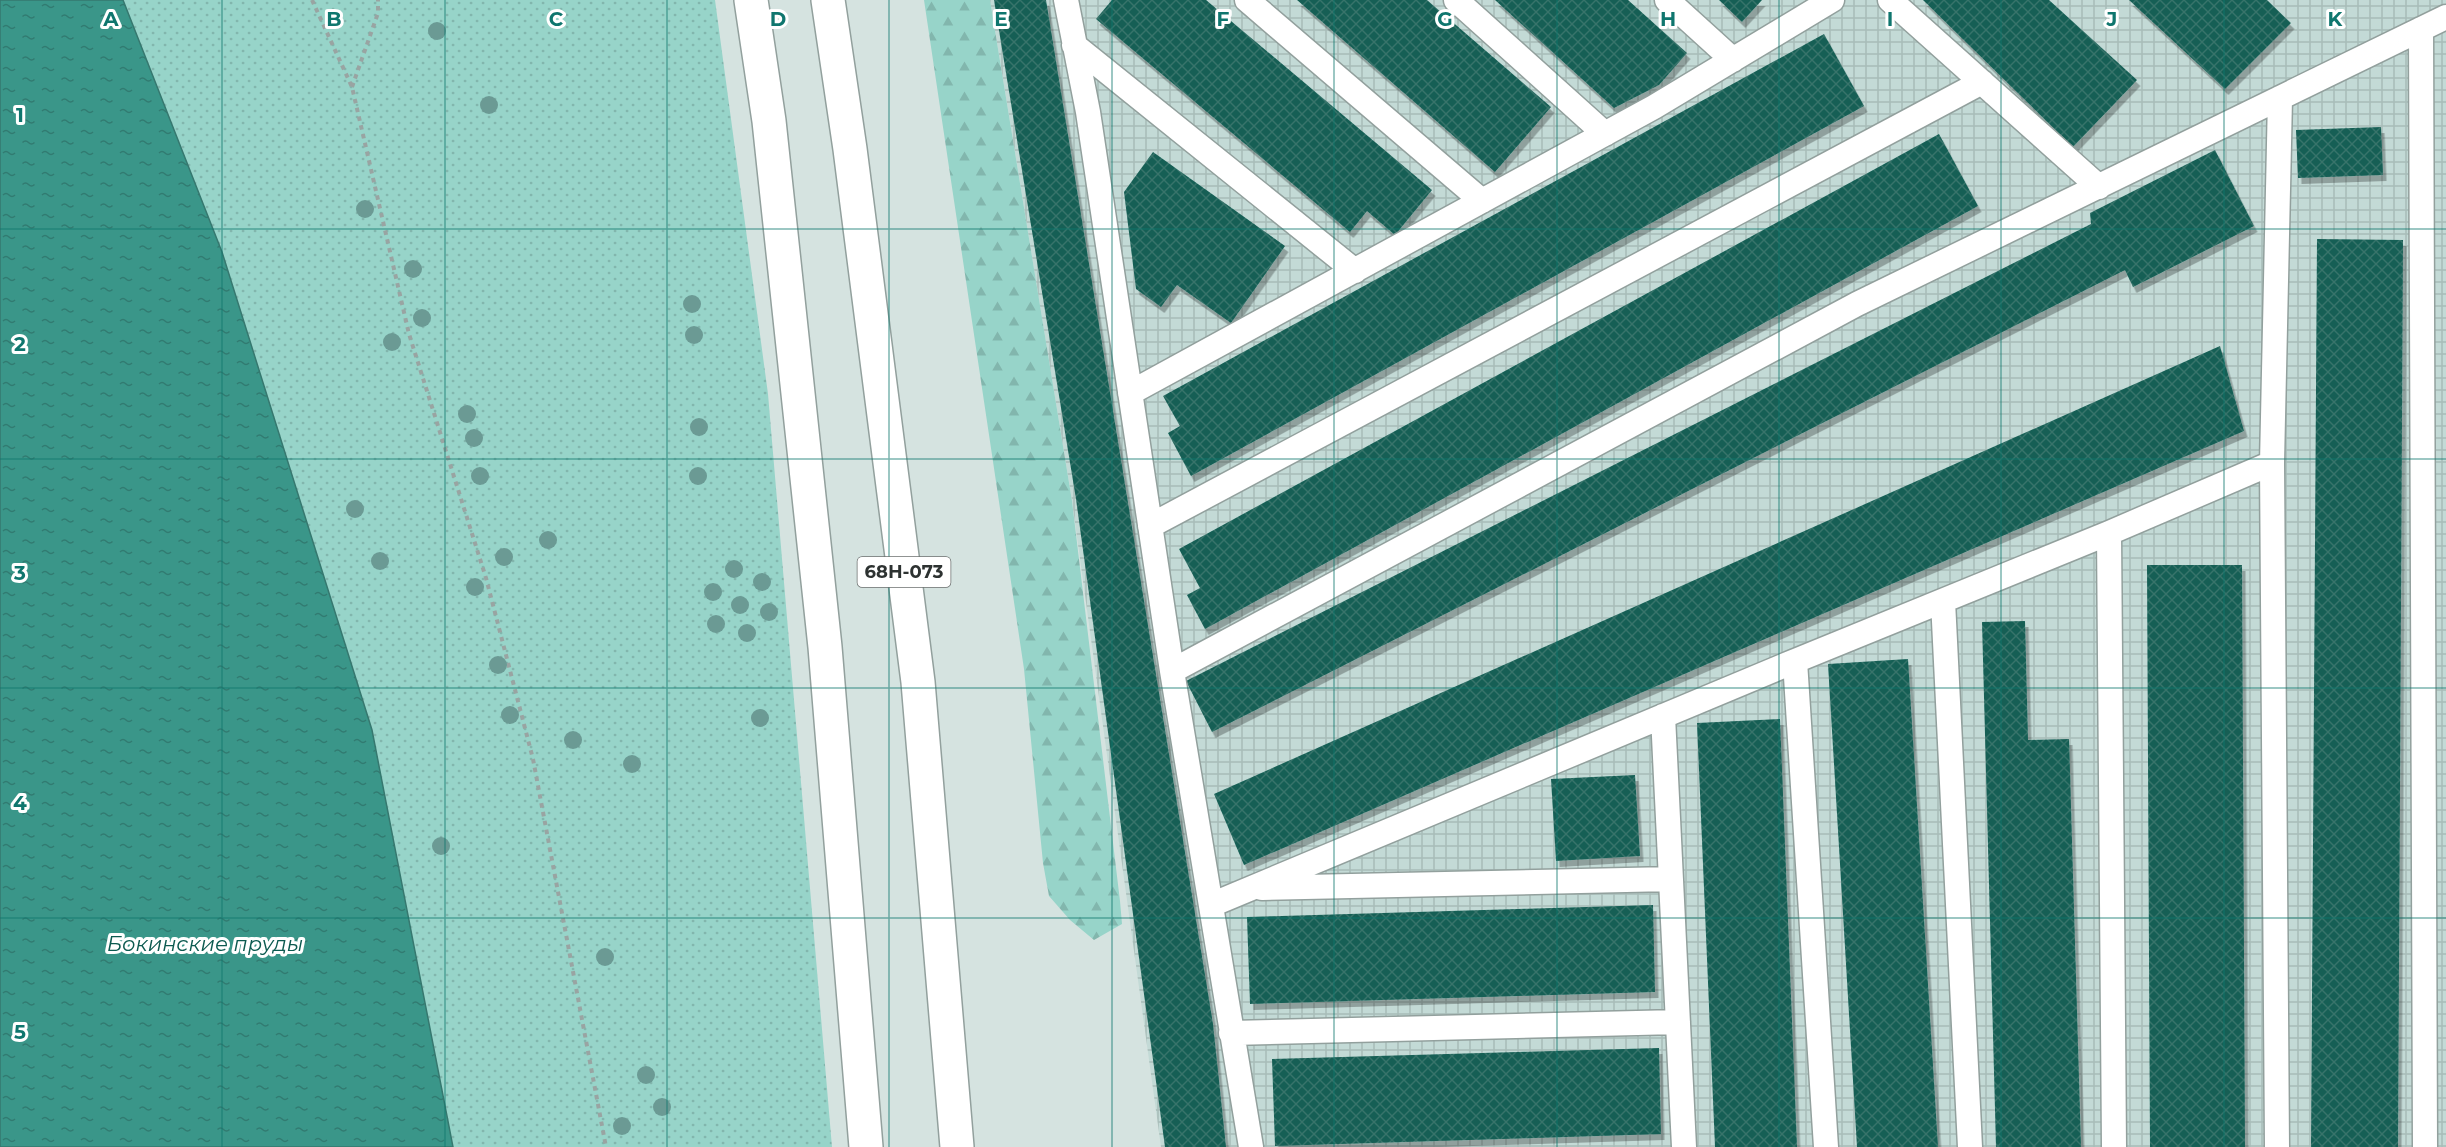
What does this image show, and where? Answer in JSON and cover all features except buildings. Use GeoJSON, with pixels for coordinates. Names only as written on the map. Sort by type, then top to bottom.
{"type":"FeatureCollection","features":[{"type":"Feature","properties":{"kind":"main road"},"geometry":{"type":"LineString","coordinates":[[751,0],[769,121],[825,647],[866,1147]]}},
{"type":"Feature","properties":{"kind":"main road","name":"68Н-073"},"geometry":{"type":"LineString","coordinates":[[828,0],[850,149],[918,682],[957,1147]]}},
{"type":"Feature","properties":{"kind":"lane"},"geometry":{"type":"LineString","coordinates":[[1066,0],[1088,112],[1172,671],[1251,1147]]}},
{"type":"Feature","properties":{"kind":"lane"},"geometry":{"type":"LineString","coordinates":[[1247,0],[1482,201]]}},
{"type":"Feature","properties":{"kind":"lane"},"geometry":{"type":"LineString","coordinates":[[1456,0],[1605,134]]}},
{"type":"Feature","properties":{"kind":"lane"},"geometry":{"type":"LineString","coordinates":[[1667,0],[1733,60]]}},
{"type":"Feature","properties":{"kind":"lane"},"geometry":{"type":"LineString","coordinates":[[1130,393],[1605,134],[1832,0]]}},
{"type":"Feature","properties":{"kind":"lane"},"geometry":{"type":"LineString","coordinates":[[1890,0],[2099,187]]}},
{"type":"Feature","properties":{"kind":"lane"},"geometry":{"type":"LineString","coordinates":[[1172,671],[1857,304],[2446,17]]}},
{"type":"Feature","properties":{"kind":"lane"},"geometry":{"type":"LineString","coordinates":[[2421,29],[2425,1147]]}},
{"type":"Feature","properties":{"kind":"lane"},"geometry":{"type":"LineString","coordinates":[[1074,45],[1355,271]]}},
{"type":"Feature","properties":{"kind":"lane"},"geometry":{"type":"LineString","coordinates":[[1150,526],[1982,82]]}},
{"type":"Feature","properties":{"kind":"lane"},"geometry":{"type":"LineString","coordinates":[[2277,1147],[2272,463],[2280,98]]}},
{"type":"Feature","properties":{"kind":"lane"},"geometry":{"type":"LineString","coordinates":[[1211,905],[1795,661],[2109,533],[2272,463]]}},
{"type":"Feature","properties":{"kind":"lane"},"geometry":{"type":"LineString","coordinates":[[2109,533],[2114,1147]]}},
{"type":"Feature","properties":{"kind":"lane"},"geometry":{"type":"LineString","coordinates":[[1943,601],[1970,1147]]}},
{"type":"Feature","properties":{"kind":"lane"},"geometry":{"type":"LineString","coordinates":[[1795,661],[1826,1147]]}},
{"type":"Feature","properties":{"kind":"lane"},"geometry":{"type":"LineString","coordinates":[[1664,716],[1684,1147]]}},
{"type":"Feature","properties":{"kind":"lane"},"geometry":{"type":"LineString","coordinates":[[1249,889],[1671,879]]}},
{"type":"Feature","properties":{"kind":"lane"},"geometry":{"type":"LineString","coordinates":[[1232,1033],[1678,1022]]}},
{"type":"Feature","properties":{"kind":"path"},"geometry":{"type":"LineString","coordinates":[[312,0],[352,87],[408,334],[486,578],[532,759],[606,1147]]}},
{"type":"Feature","properties":{"kind":"path"},"geometry":{"type":"LineString","coordinates":[[352,87],[378,13],[378,0]]}},
{"type":"Feature","properties":{"kind":"shaded area"},"geometry":{"type":"Polygon","coordinates":[[[990,0],[2446,0],[2446,1147],[1161,1147],[1072,501],[990,0]]]}},
{"type":"Feature","properties":{"kind":"green space"},"geometry":{"type":"Polygon","coordinates":[[[123,0],[715,0],[768,394],[832,1147],[453,1147],[372,730],[222,252],[123,0]]]}},
{"type":"Feature","properties":{"kind":"green space"},"geometry":{"type":"Polygon","coordinates":[[[924,0],[990,0],[1072,501],[1120,901],[1122,924],[1094,940],[1070,920],[1049,896],[1043,863],[1024,669],[924,0]]]}},
{"type":"Feature","properties":{"kind":"water","name":"Бокинские пруды"},"geometry":{"type":"Polygon","coordinates":[[[0,0],[123,0],[222,252],[372,730],[453,1147],[0,1147],[0,0]]]}}]}
